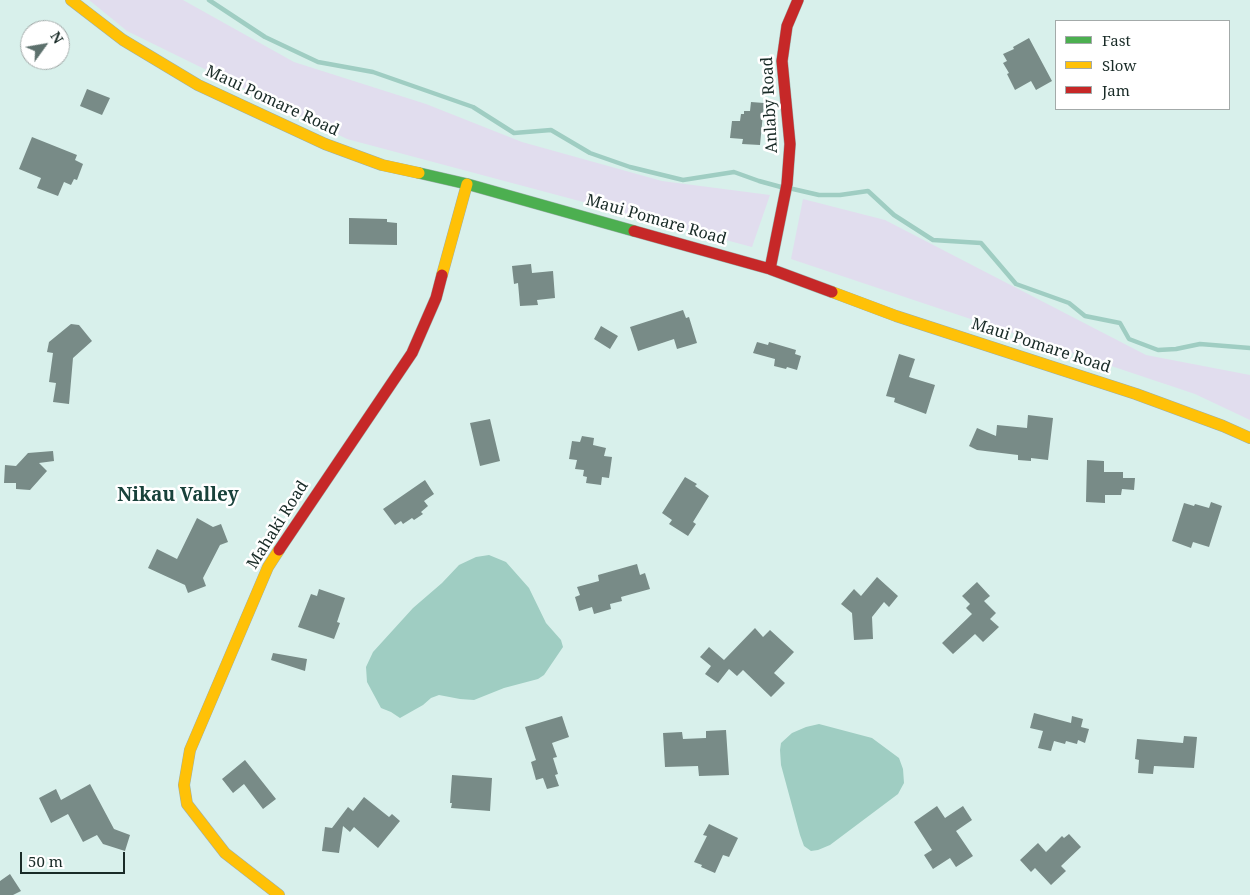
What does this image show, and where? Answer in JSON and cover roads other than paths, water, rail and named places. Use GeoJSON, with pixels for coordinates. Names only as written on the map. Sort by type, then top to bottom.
{"type":"FeatureCollection","features":[{"type":"Feature","properties":{"kind":"street","name":"Maui Pomare Road"},"geometry":{"type":"LineString","coordinates":[[70,0],[123,40],[198,85],[325,144],[382,165],[467,184],[770,268],[896,316],[1136,394],[1250,438]]}},
{"type":"Feature","properties":{"kind":"street","name":"Anlaby Road"},"geometry":{"type":"LineString","coordinates":[[770,268],[787,184],[790,144],[782,60],[787,26],[798,0]]}},
{"type":"Feature","properties":{"kind":"street","name":"Mahaki Road"},"geometry":{"type":"LineString","coordinates":[[279,895],[225,853],[187,804],[184,785],[190,750],[268,567],[412,353],[436,298],[467,184]]}},
{"type":"Feature","properties":{"kind":"waterway"},"geometry":{"type":"LineString","coordinates":[[209,0],[265,37],[318,62],[373,72],[473,107],[514,133],[551,130],[590,153],[630,167],[683,180],[734,172],[781,187]]}},
{"type":"Feature","properties":{"kind":"waterway"},"geometry":{"type":"LineString","coordinates":[[793,189],[819,195],[840,195],[868,191],[894,215],[933,240],[981,243],[1016,284],[1069,303],[1085,316],[1120,323],[1129,339],[1158,350],[1176,349],[1200,344],[1250,348]]}},
{"type":"Feature","properties":{"kind":"district","name":"Nikau Valley"},"geometry":{"type":"Point","coordinates":[178,496]}}]}
